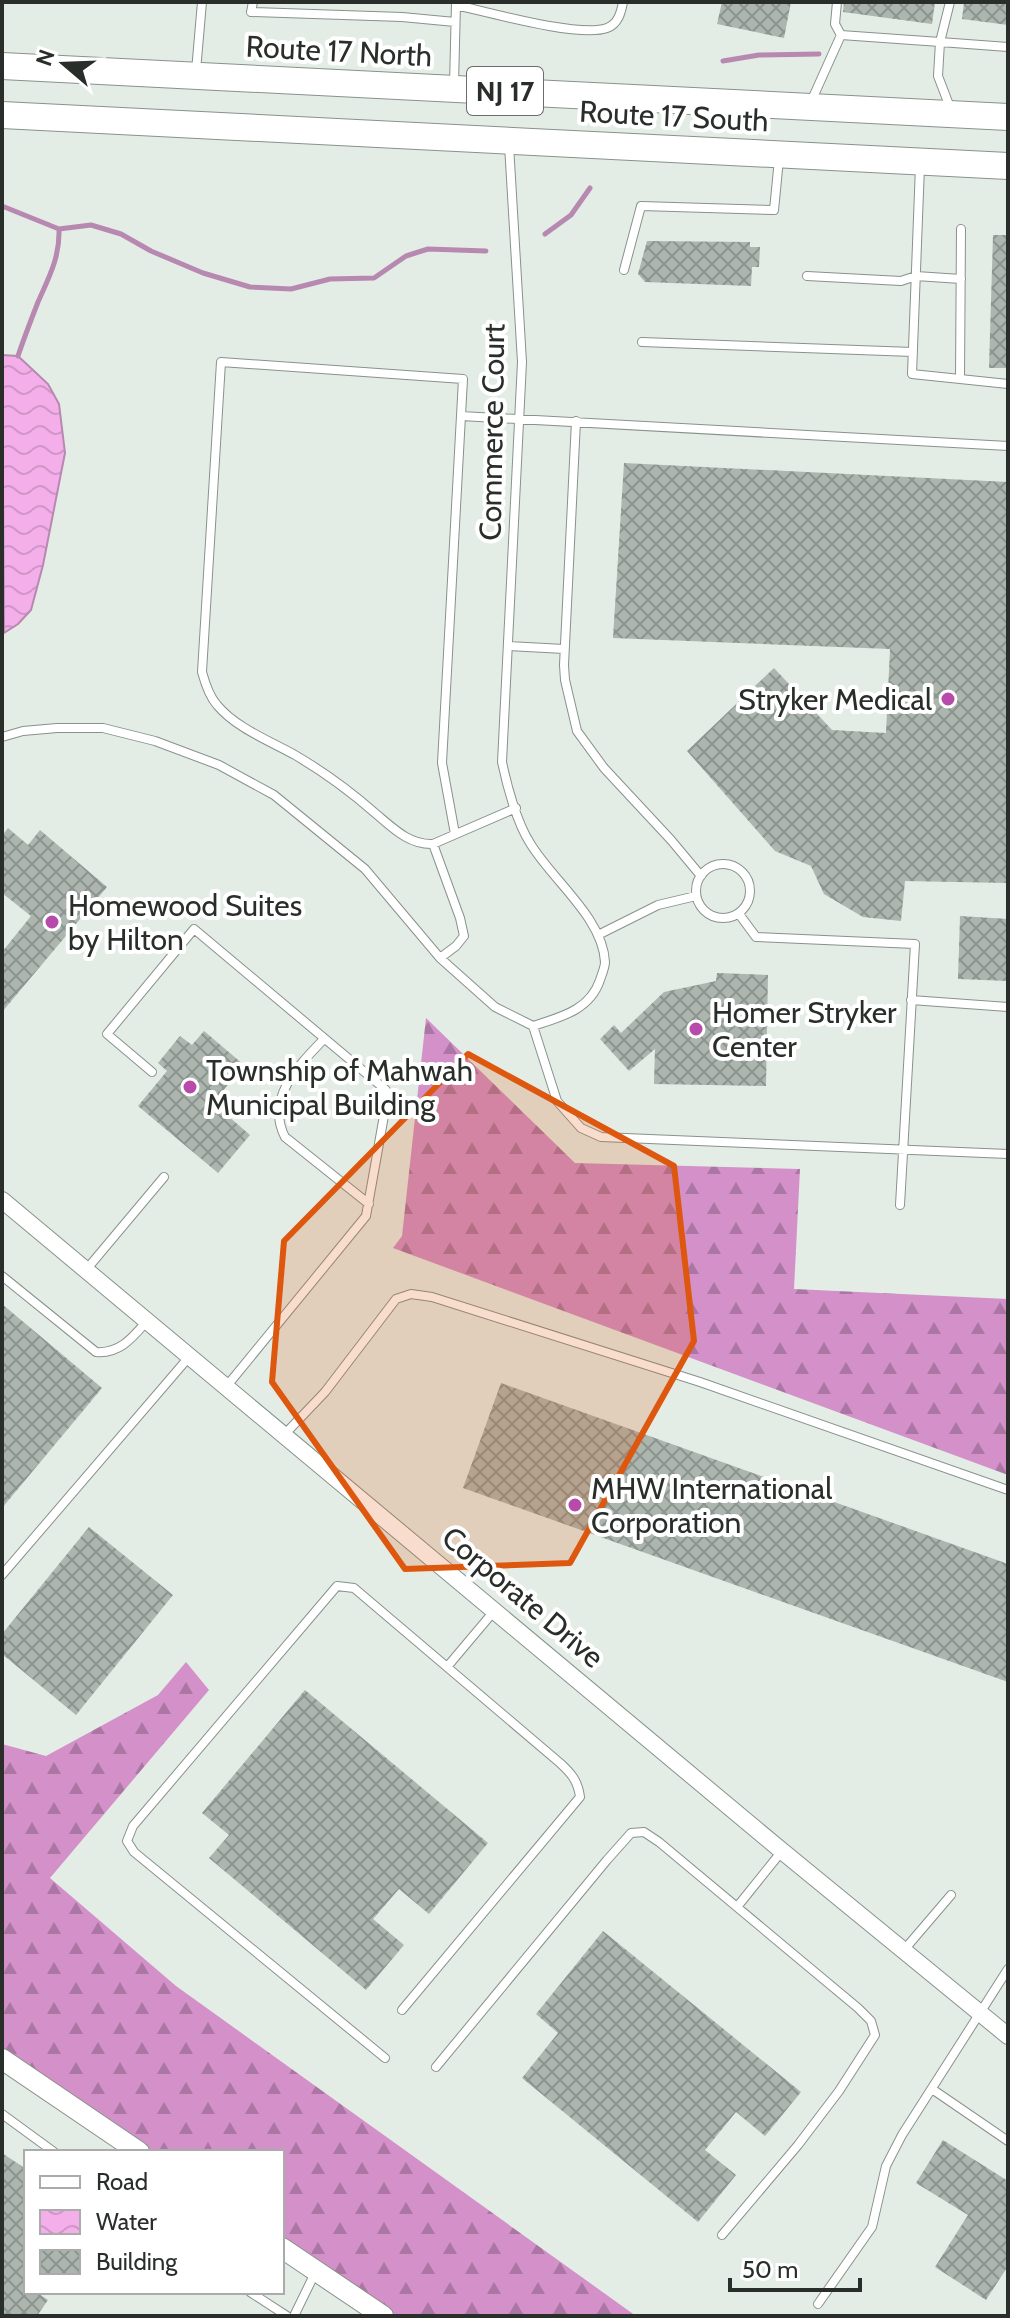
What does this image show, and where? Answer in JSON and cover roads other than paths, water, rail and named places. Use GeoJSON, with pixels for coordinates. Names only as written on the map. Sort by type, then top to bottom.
{"type":"FeatureCollection","features":[{"type":"Feature","properties":{"kind":"highway","name":"Route 17 North"},"geometry":{"type":"LineString","coordinates":[[2,66],[1008,117]]}},
{"type":"Feature","properties":{"kind":"highway","name":"Route 17 South"},"geometry":{"type":"LineString","coordinates":[[2,115],[1008,166]]}},
{"type":"Feature","properties":{"kind":"street","name":"Corporate Drive"},"geometry":{"type":"LineString","coordinates":[[2,1200],[1008,2036]]}},
{"type":"Feature","properties":{"kind":"street"},"geometry":{"type":"LineString","coordinates":[[2,2059],[136,2150]]}},
{"type":"Feature","properties":{"kind":"street"},"geometry":{"type":"LineString","coordinates":[[284,2249],[383,2316]]}},
{"type":"Feature","properties":{"kind":"lane"},"geometry":{"type":"LineString","coordinates":[[196,76],[202,2]]}},
{"type":"Feature","properties":{"kind":"lane"},"geometry":{"type":"LineString","coordinates":[[253,2],[251,12],[455,22]]}},
{"type":"Feature","properties":{"kind":"lane"},"geometry":{"type":"LineString","coordinates":[[453,89],[456,3],[560,28],[603,29],[618,18],[623,2]]}},
{"type":"Feature","properties":{"kind":"lane"},"geometry":{"type":"LineString","coordinates":[[837,2],[835,24],[841,35]]}},
{"type":"Feature","properties":{"kind":"lane"},"geometry":{"type":"LineString","coordinates":[[950,2],[940,42],[938,76],[953,114]]}},
{"type":"Feature","properties":{"kind":"lane"},"geometry":{"type":"LineString","coordinates":[[841,35],[1008,47]]}},
{"type":"Feature","properties":{"kind":"lane"},"geometry":{"type":"LineString","coordinates":[[809,107],[841,35]]}},
{"type":"Feature","properties":{"kind":"lane","name":"Commerce Court"},"geometry":{"type":"LineString","coordinates":[[508,140],[522,362],[502,762],[507,786],[529,842],[598,935]]}},
{"type":"Feature","properties":{"kind":"lane"},"geometry":{"type":"LineString","coordinates":[[624,270],[641,206],[774,210],[779,154]]}},
{"type":"Feature","properties":{"kind":"lane"},"geometry":{"type":"LineString","coordinates":[[920,161],[912,374],[1008,384]]}},
{"type":"Feature","properties":{"kind":"lane"},"geometry":{"type":"LineString","coordinates":[[960,378],[961,229]]}},
{"type":"Feature","properties":{"kind":"lane"},"geometry":{"type":"LineString","coordinates":[[807,276],[901,281],[916,276],[961,279]]}},
{"type":"Feature","properties":{"kind":"lane"},"geometry":{"type":"LineString","coordinates":[[642,342],[913,352]]}},
{"type":"Feature","properties":{"kind":"lane"},"geometry":{"type":"LineString","coordinates":[[455,834],[442,763],[463,379],[221,362],[202,672],[216,705],[237,722],[350,791],[411,841],[433,844],[516,808]]}},
{"type":"Feature","properties":{"kind":"lane"},"geometry":{"type":"LineString","coordinates":[[461,416],[1008,446]]}},
{"type":"Feature","properties":{"kind":"lane"},"geometry":{"type":"LineString","coordinates":[[576,421],[564,649],[565,680],[577,731],[604,768],[701,876]]}},
{"type":"Feature","properties":{"kind":"lane"},"geometry":{"type":"LineString","coordinates":[[508,646],[564,649]]}},
{"type":"Feature","properties":{"kind":"lane"},"geometry":{"type":"LineString","coordinates":[[2,737],[45,729],[103,728],[155,741],[219,765],[274,795],[365,869],[440,958],[495,1007],[533,1026],[585,1004],[597,990],[606,964],[598,935],[658,905],[696,896]]}},
{"type":"Feature","properties":{"kind":"lane"},"geometry":{"type":"LineString","coordinates":[[433,844],[464,936],[440,958]]}},
{"type":"Feature","properties":{"kind":"lane"},"geometry":{"type":"LineString","coordinates":[[718,864],[739,868],[747,875],[750,885],[751,896],[746,906],[739,914],[729,918],[708,914],[696,896],[696,885],[701,876],[708,868],[718,864]]}},
{"type":"Feature","properties":{"kind":"lane"},"geometry":{"type":"LineString","coordinates":[[739,914],[756,937],[915,944],[900,1205]]}},
{"type":"Feature","properties":{"kind":"lane"},"geometry":{"type":"LineString","coordinates":[[152,1072],[107,1034],[194,929],[386,1090],[366,1216],[226,1387]]}},
{"type":"Feature","properties":{"kind":"lane"},"geometry":{"type":"LineString","coordinates":[[911,1000],[1008,1007]]}},
{"type":"Feature","properties":{"kind":"lane"},"geometry":{"type":"LineString","coordinates":[[533,1026],[557,1101],[581,1128],[601,1137],[1008,1154]]}},
{"type":"Feature","properties":{"kind":"lane"},"geometry":{"type":"LineString","coordinates":[[324,1039],[292,1075],[278,1113],[279,1125],[285,1137],[369,1204]]}},
{"type":"Feature","properties":{"kind":"lane"},"geometry":{"type":"LineString","coordinates":[[86,1270],[164,1177]]}},
{"type":"Feature","properties":{"kind":"lane"},"geometry":{"type":"LineString","coordinates":[[2,1276],[96,1352],[108,1353],[118,1349],[147,1321]]}},
{"type":"Feature","properties":{"kind":"lane"},"geometry":{"type":"LineString","coordinates":[[284,1435],[325,1392],[396,1299],[411,1294],[432,1297],[700,1382],[1008,1490]]}},
{"type":"Feature","properties":{"kind":"lane"},"geometry":{"type":"LineString","coordinates":[[2,1575],[190,1357]]}},
{"type":"Feature","properties":{"kind":"lane"},"geometry":{"type":"LineString","coordinates":[[385,2058],[134,1852],[127,1841],[133,1826],[337,1586],[354,1588],[573,1775],[580,1797],[402,2010]]}},
{"type":"Feature","properties":{"kind":"lane"},"geometry":{"type":"LineString","coordinates":[[447,1667],[495,1610]]}},
{"type":"Feature","properties":{"kind":"lane"},"geometry":{"type":"LineString","coordinates":[[436,2067],[631,1833],[644,1832],[858,2008],[871,2021],[875,2035],[839,2091],[798,2145],[722,2235]]}},
{"type":"Feature","properties":{"kind":"lane"},"geometry":{"type":"LineString","coordinates":[[737,1907],[782,1851]]}},
{"type":"Feature","properties":{"kind":"lane"},"geometry":{"type":"LineString","coordinates":[[904,1951],[951,1895]]}},
{"type":"Feature","properties":{"kind":"lane"},"geometry":{"type":"LineString","coordinates":[[818,2304],[872,2227],[886,2166],[902,2135],[1008,1969]]}},
{"type":"Feature","properties":{"kind":"lane"},"geometry":{"type":"LineString","coordinates":[[932,2089],[1008,2141]]}},
{"type":"Feature","properties":{"kind":"lane"},"geometry":{"type":"LineString","coordinates":[[2,2114],[51,2150]]}},
{"type":"Feature","properties":{"kind":"lane"},"geometry":{"type":"LineString","coordinates":[[294,2316],[316,2271]]}},
{"type":"Feature","properties":{"kind":"lane"},"geometry":{"type":"LineString","coordinates":[[253,2294],[287,2316]]}},
{"type":"Feature","properties":{"kind":"water"},"geometry":{"type":"Polygon","coordinates":[[[2,355],[18,356],[48,384],[59,404],[65,453],[31,610],[4,633],[2,355]]]}},
{"type":"Feature","properties":{"kind":"waterway"},"geometry":{"type":"LineString","coordinates":[[723,61],[759,55],[819,54]]}},
{"type":"Feature","properties":{"kind":"waterway"},"geometry":{"type":"LineString","coordinates":[[545,234],[571,215],[590,188]]}},
{"type":"Feature","properties":{"kind":"waterway"},"geometry":{"type":"LineString","coordinates":[[2,206],[59,229],[53,267],[18,356]]}},
{"type":"Feature","properties":{"kind":"waterway"},"geometry":{"type":"LineString","coordinates":[[59,229],[91,225],[121,234],[151,251],[203,273],[250,287],[291,289],[330,279],[374,278],[406,256],[428,249],[486,251]]}},
{"type":"Feature","properties":{"kind":"place","name":"Stryker Medical"},"geometry":{"type":"Point","coordinates":[948,699]}},
{"type":"Feature","properties":{"kind":"place","name":"Homewood Suites by Hilton"},"geometry":{"type":"Point","coordinates":[52,922]}},
{"type":"Feature","properties":{"kind":"place","name":"Homer Stryker Center"},"geometry":{"type":"Point","coordinates":[696,1029]}},
{"type":"Feature","properties":{"kind":"place","name":"Township of Mahwah Municipal Building"},"geometry":{"type":"Point","coordinates":[190,1087]}},
{"type":"Feature","properties":{"kind":"place","name":"MHW International Corporation"},"geometry":{"type":"Point","coordinates":[575,1505]}}]}
